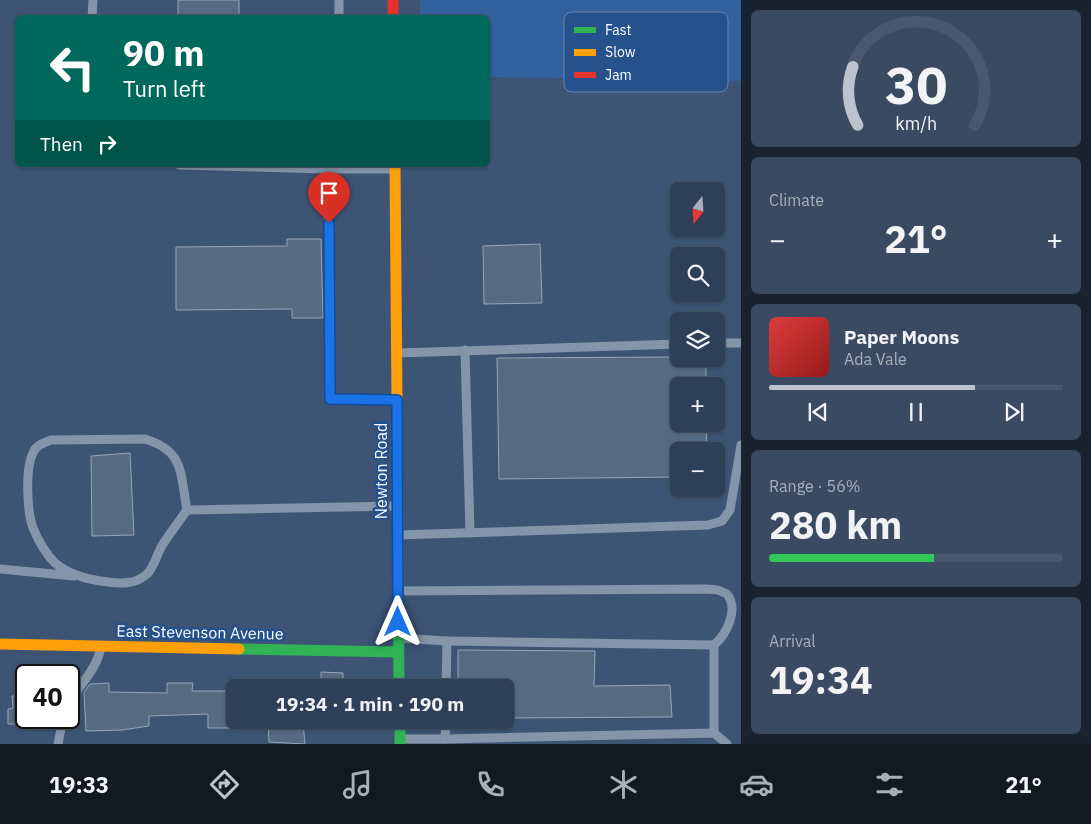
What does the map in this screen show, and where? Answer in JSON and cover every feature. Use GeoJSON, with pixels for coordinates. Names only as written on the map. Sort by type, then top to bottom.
{"type":"FeatureCollection","features":[{"type":"Feature","properties":{"kind":"street"},"geometry":{"type":"LineString","coordinates":[[393,0],[394,15]]}},
{"type":"Feature","properties":{"kind":"street","name":"Newton Road"},"geometry":{"type":"LineString","coordinates":[[395,167],[399,679]]}},
{"type":"Feature","properties":{"kind":"street","name":"East Stevenson Avenue"},"geometry":{"type":"LineString","coordinates":[[0,644],[398,652]]}},
{"type":"Feature","properties":{"kind":"lane"},"geometry":{"type":"LineString","coordinates":[[92,15],[93,0]]}},
{"type":"Feature","properties":{"kind":"lane"},"geometry":{"type":"LineString","coordinates":[[339,0],[339,15]]}},
{"type":"Feature","properties":{"kind":"lane"},"geometry":{"type":"LineString","coordinates":[[254,167],[328,169],[395,167]]}},
{"type":"Feature","properties":{"kind":"lane"},"geometry":{"type":"LineString","coordinates":[[328,169],[330,399],[397,400]]}},
{"type":"Feature","properties":{"kind":"lane"},"geometry":{"type":"LineString","coordinates":[[725,343],[741,343]]}},
{"type":"Feature","properties":{"kind":"lane"},"geometry":{"type":"LineString","coordinates":[[396,353],[670,344]]}},
{"type":"Feature","properties":{"kind":"lane"},"geometry":{"type":"LineString","coordinates":[[466,350],[470,533]]}},
{"type":"Feature","properties":{"kind":"lane"},"geometry":{"type":"LineString","coordinates":[[0,569],[78,576],[121,584],[137,581],[148,573],[162,545],[187,510],[179,464],[170,449],[158,442],[145,439],[51,440],[39,445],[33,452],[28,466],[32,526],[43,547],[56,564],[78,576]]}},
{"type":"Feature","properties":{"kind":"lane"},"geometry":{"type":"LineString","coordinates":[[398,535],[690,527],[722,522],[730,510],[741,445]]}},
{"type":"Feature","properties":{"kind":"lane"},"geometry":{"type":"LineString","coordinates":[[187,510],[398,506]]}},
{"type":"Feature","properties":{"kind":"lane"},"geometry":{"type":"LineString","coordinates":[[398,591],[718,590],[730,599],[731,614],[725,632],[714,645],[714,733]]}},
{"type":"Feature","properties":{"kind":"lane"},"geometry":{"type":"LineString","coordinates":[[398,638],[447,642],[714,645]]}},
{"type":"Feature","properties":{"kind":"lane"},"geometry":{"type":"LineString","coordinates":[[446,679],[447,642]]}},
{"type":"Feature","properties":{"kind":"lane"},"geometry":{"type":"LineString","coordinates":[[80,686],[97,665],[102,646]]}},
{"type":"Feature","properties":{"kind":"lane"},"geometry":{"type":"LineString","coordinates":[[58,744],[61,729]]}},
{"type":"Feature","properties":{"kind":"lane"},"geometry":{"type":"LineString","coordinates":[[445,739],[446,729]]}},
{"type":"Feature","properties":{"kind":"lane"},"geometry":{"type":"LineString","coordinates":[[400,741],[445,739],[525,740],[714,733],[728,744]]}},
{"type":"Feature","properties":{"kind":"shaded area"},"geometry":{"type":"Polygon","coordinates":[[[420,0],[741,0],[741,81],[728,81],[728,12],[564,12],[564,78],[490,77],[490,15],[420,15],[420,0]]]}},
{"type":"Feature","properties":{"kind":"building"},"geometry":{"type":"Polygon","coordinates":[[[178,0],[239,0],[239,15],[178,15],[178,0]]]}},
{"type":"Feature","properties":{"kind":"building"},"geometry":{"type":"Polygon","coordinates":[[[287,239],[321,239],[323,318],[292,318],[292,309],[176,310],[176,247],[287,246],[287,239]]]}},
{"type":"Feature","properties":{"kind":"building"},"geometry":{"type":"Polygon","coordinates":[[[540,244],[542,303],[484,304],[483,246],[540,244]]]}},
{"type":"Feature","properties":{"kind":"building"},"geometry":{"type":"Polygon","coordinates":[[[670,357],[670,367],[706,367],[706,377],[670,377],[670,432],[706,432],[707,442],[670,442],[670,477],[499,479],[497,358],[670,357]]]}},
{"type":"Feature","properties":{"kind":"building"},"geometry":{"type":"Polygon","coordinates":[[[130,453],[134,535],[92,536],[91,456],[130,453]]]}},
{"type":"Feature","properties":{"kind":"building"},"geometry":{"type":"Polygon","coordinates":[[[458,650],[595,651],[594,686],[670,685],[672,717],[514,718],[514,679],[458,679],[458,650]]]}},
{"type":"Feature","properties":{"kind":"building"},"geometry":{"type":"Polygon","coordinates":[[[321,672],[343,673],[343,679],[321,679],[321,672]]]}},
{"type":"Feature","properties":{"kind":"building"},"geometry":{"type":"Polygon","coordinates":[[[109,683],[109,692],[167,693],[167,683],[193,683],[192,691],[226,691],[226,728],[208,728],[208,714],[149,716],[149,726],[122,730],[86,731],[84,692],[90,684],[109,683]]]}},
{"type":"Feature","properties":{"kind":"building"},"geometry":{"type":"Polygon","coordinates":[[[12,696],[15,696],[15,724],[8,724],[8,709],[13,708],[12,696]]]}},
{"type":"Feature","properties":{"kind":"building"},"geometry":{"type":"Polygon","coordinates":[[[268,729],[304,729],[305,744],[269,742],[268,729]]]}},
{"type":"Feature","properties":{"kind":"traffic: fast"},"geometry":{"type":"LineString","coordinates":[[397,401],[399,679]]}},
{"type":"Feature","properties":{"kind":"traffic: fast"},"geometry":{"type":"LineString","coordinates":[[239,649],[398,652]]}},
{"type":"Feature","properties":{"kind":"traffic: fast"},"geometry":{"type":"LineString","coordinates":[[400,729],[400,744]]}},
{"type":"Feature","properties":{"kind":"traffic: slow"},"geometry":{"type":"LineString","coordinates":[[395,167],[397,401]]}},
{"type":"Feature","properties":{"kind":"traffic: slow"},"geometry":{"type":"LineString","coordinates":[[0,644],[239,649]]}},
{"type":"Feature","properties":{"kind":"traffic: jam"},"geometry":{"type":"LineString","coordinates":[[393,0],[393,15]]}},
{"type":"Feature","properties":{"kind":"route"},"geometry":{"type":"LineString","coordinates":[[329,223],[330,399],[397,400],[398,622]]}}]}
